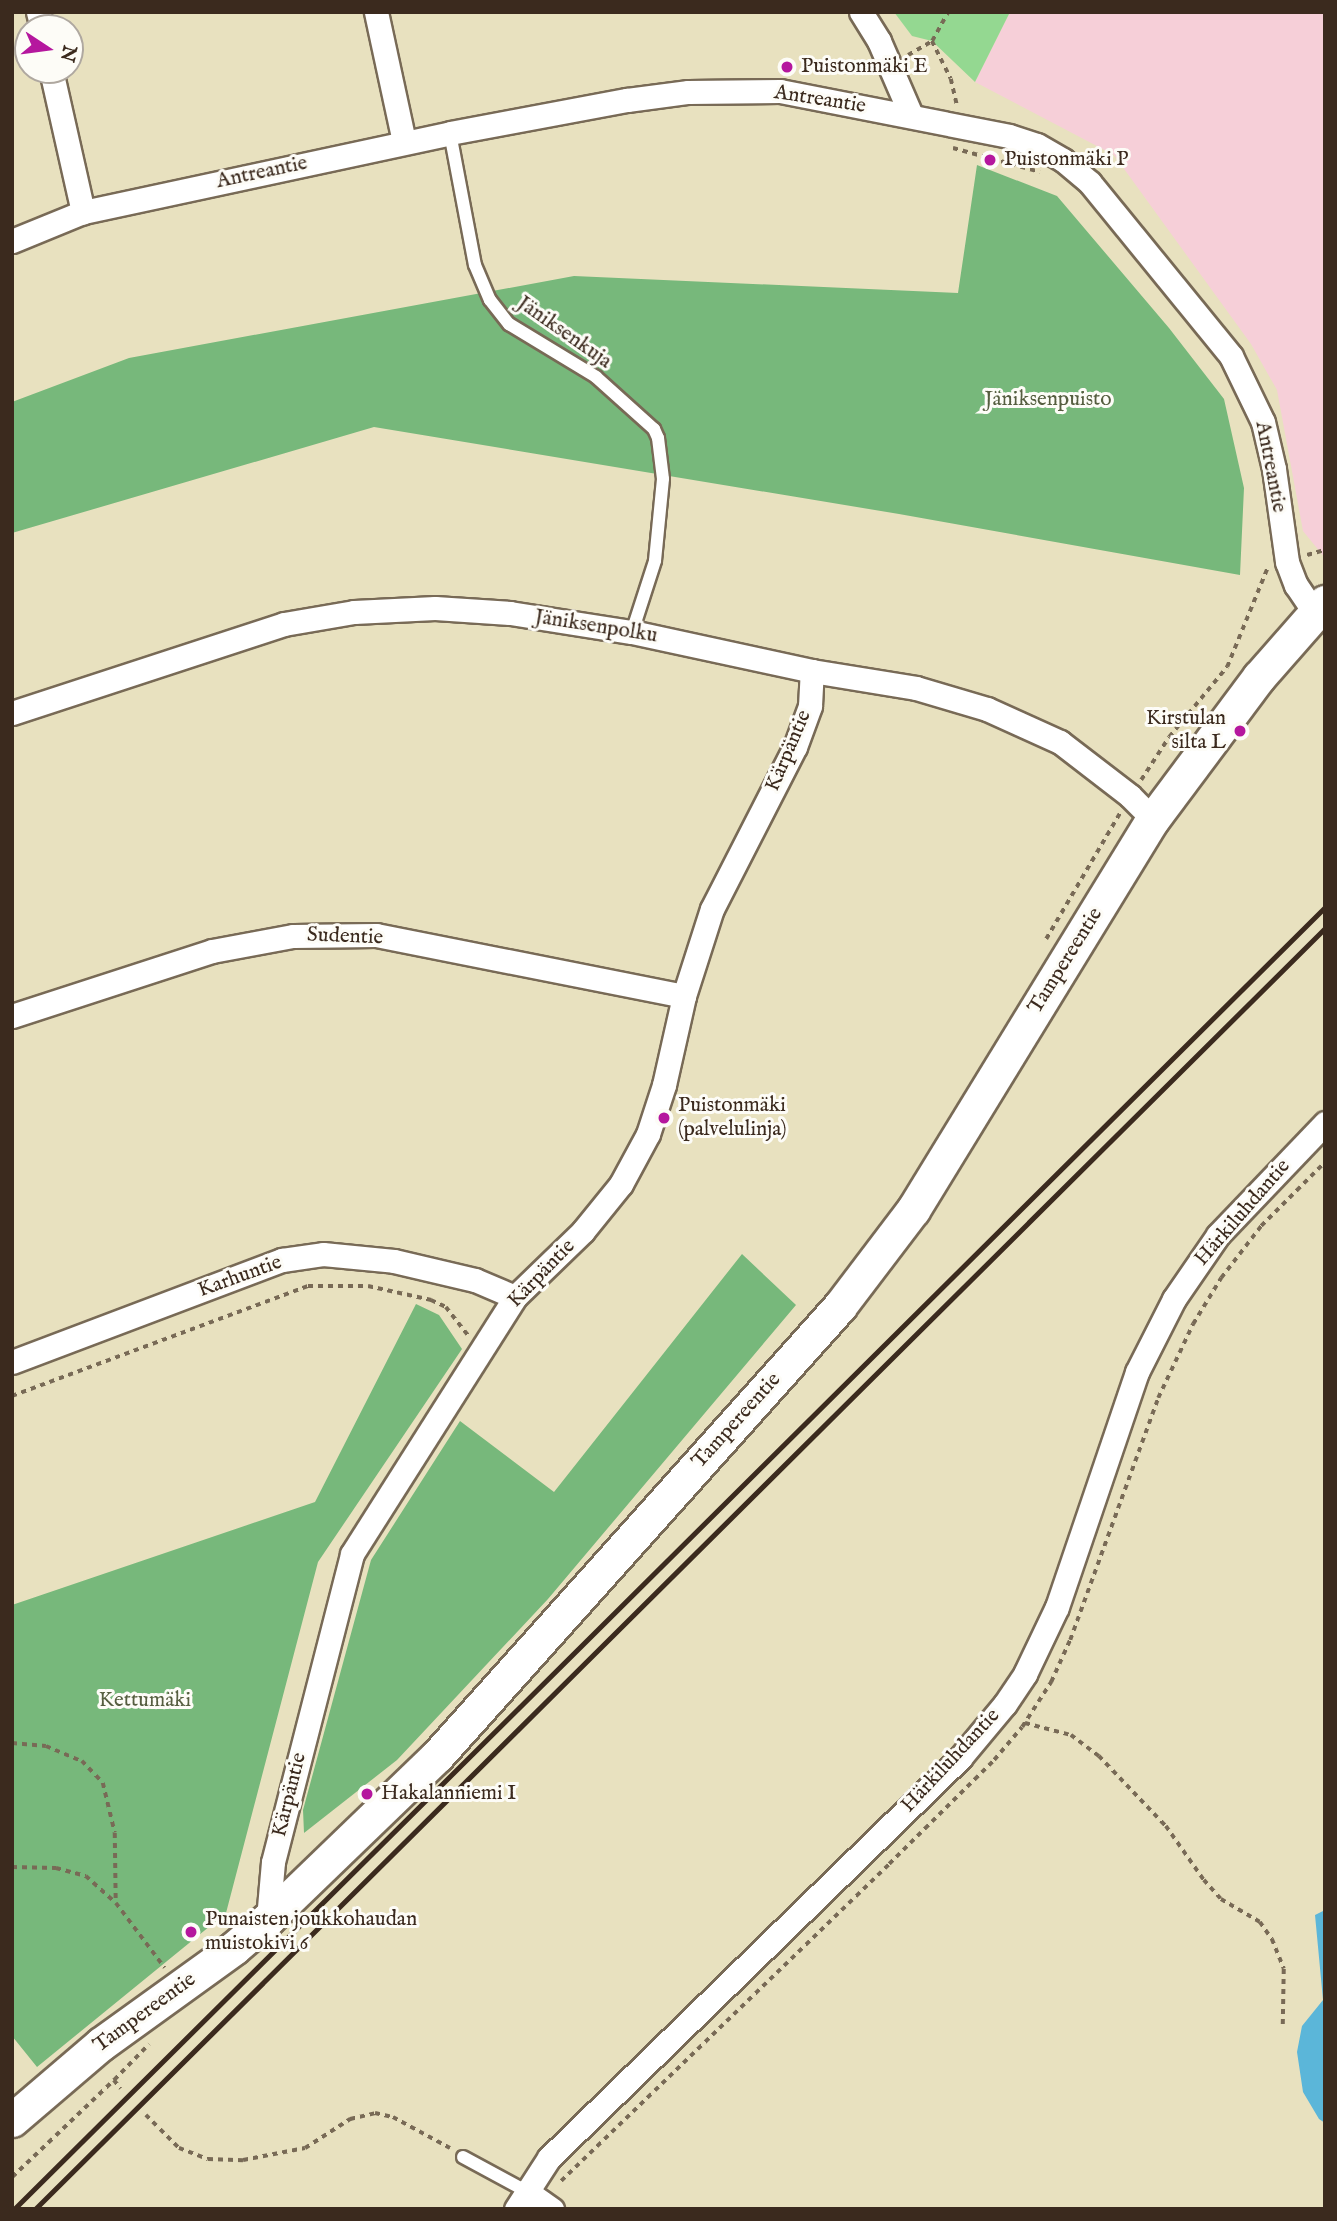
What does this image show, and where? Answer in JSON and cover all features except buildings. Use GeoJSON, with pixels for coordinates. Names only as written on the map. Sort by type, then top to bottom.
{"type":"FeatureCollection","features":[{"type":"Feature","properties":{"kind":"main road","name":"Tampereentie"},"geometry":{"type":"LineString","coordinates":[[12,2120],[101,2044],[234,1948],[268,1919],[437,1756],[831,1316],[882,1255],[913,1210],[1142,808],[1320,607]]}},
{"type":"Feature","properties":{"kind":"street"},"geometry":{"type":"LineString","coordinates":[[376,12],[404,142]]}},
{"type":"Feature","properties":{"kind":"street"},"geometry":{"type":"LineString","coordinates":[[861,12],[879,41],[911,115]]}},
{"type":"Feature","properties":{"kind":"street"},"geometry":{"type":"LineString","coordinates":[[54,84],[83,212]]}},
{"type":"Feature","properties":{"kind":"street","name":"Antreantie"},"geometry":{"type":"LineString","coordinates":[[12,241],[83,212],[404,142],[627,100],[688,92],[780,91],[1009,136],[1037,145],[1063,160],[1090,183],[1231,356],[1263,422],[1274,468],[1273,563],[1320,607]]}},
{"type":"Feature","properties":{"kind":"street","name":"Jäniksenpolku"},"geometry":{"type":"LineString","coordinates":[[12,713],[284,624],[354,612],[435,608],[510,613],[632,632],[811,671],[916,688],[988,709],[1059,742],[1142,808]]}},
{"type":"Feature","properties":{"kind":"street","name":"Kärpäntie"},"geometry":{"type":"LineString","coordinates":[[268,1919],[273,1862],[352,1554],[515,1297],[583,1231],[621,1185],[648,1134],[664,1085],[684,996],[712,909],[795,747],[810,706],[811,671]]}},
{"type":"Feature","properties":{"kind":"street","name":"Sudentie"},"geometry":{"type":"LineString","coordinates":[[12,1016],[212,951],[293,936],[376,935],[684,996]]}},
{"type":"Feature","properties":{"kind":"street","name":"Härkiluhdantie"},"geometry":{"type":"LineString","coordinates":[[534,2203],[549,2158],[960,1758],[1005,1704],[1025,1674],[1056,1607],[1137,1372],[1174,1299],[1218,1235],[1325,1123]]}},
{"type":"Feature","properties":{"kind":"street","name":"Karhuntie"},"geometry":{"type":"LineString","coordinates":[[12,1362],[282,1260],[323,1254],[408,1264],[475,1280],[515,1297]]}},
{"type":"Feature","properties":{"kind":"lane","name":"Jäniksenkuja"},"geometry":{"type":"LineString","coordinates":[[450,133],[475,265],[489,300],[509,324],[596,377],[654,429],[658,438],[663,479],[656,561],[632,632]]}},
{"type":"Feature","properties":{"kind":"lane"},"geometry":{"type":"LineString","coordinates":[[463,2157],[534,2203]]}},
{"type":"Feature","properties":{"kind":"path"},"geometry":{"type":"LineString","coordinates":[[912,53],[932,41],[948,12]]}},
{"type":"Feature","properties":{"kind":"path"},"geometry":{"type":"LineString","coordinates":[[932,41],[957,97],[957,124],[952,148],[1049,175]]}},
{"type":"Feature","properties":{"kind":"path"},"geometry":{"type":"LineString","coordinates":[[1040,950],[1142,808],[1169,737],[1227,667],[1273,563],[1325,550]]}},
{"type":"Feature","properties":{"kind":"path"},"geometry":{"type":"LineString","coordinates":[[534,2203],[557,2185],[985,1769],[1025,1723],[1051,1682],[1070,1640],[1158,1398],[1193,1324],[1221,1278],[1261,1226],[1325,1162]]}},
{"type":"Feature","properties":{"kind":"path"},"geometry":{"type":"LineString","coordinates":[[12,1396],[307,1286],[368,1286],[431,1300],[446,1307],[482,1348]]}},
{"type":"Feature","properties":{"kind":"path"},"geometry":{"type":"LineString","coordinates":[[1025,1723],[1071,1735],[1099,1756],[1166,1826],[1198,1873],[1221,1899],[1261,1922],[1272,1939],[1284,1969],[1283,2025]]}},
{"type":"Feature","properties":{"kind":"path"},"geometry":{"type":"LineString","coordinates":[[12,1743],[46,1746],[82,1761],[103,1783],[115,1833],[116,1903]]}},
{"type":"Feature","properties":{"kind":"path"},"geometry":{"type":"LineString","coordinates":[[12,1867],[56,1868],[86,1876],[116,1903],[167,1972]]}},
{"type":"Feature","properties":{"kind":"path"},"geometry":{"type":"LineString","coordinates":[[12,2177],[133,2060]]}},
{"type":"Feature","properties":{"kind":"path"},"geometry":{"type":"LineString","coordinates":[[114,2080],[121,2089]]}},
{"type":"Feature","properties":{"kind":"path"},"geometry":{"type":"LineString","coordinates":[[146,2115],[179,2148],[208,2159],[243,2160],[305,2148],[350,2119],[375,2113],[422,2131],[463,2157]]}},
{"type":"Feature","properties":{"kind":"shaded area"},"geometry":{"type":"Polygon","coordinates":[[[1010,12],[1325,12],[1325,558],[1303,531],[1277,390],[1251,344],[1114,155],[975,82],[1010,12]]]}},
{"type":"Feature","properties":{"kind":"green space"},"geometry":{"type":"Polygon","coordinates":[[[894,12],[1010,12],[975,82],[932,41],[912,36],[894,12]]]}},
{"type":"Feature","properties":{"kind":"green space","name":"Jäniksenpuisto"},"geometry":{"type":"Polygon","coordinates":[[[977,165],[1057,196],[1169,328],[1224,399],[1244,488],[1240,575],[899,514],[374,427],[12,533],[12,402],[129,358],[574,276],[958,293],[977,165]]]}},
{"type":"Feature","properties":{"kind":"green space"},"geometry":{"type":"Polygon","coordinates":[[[742,1254],[796,1305],[548,1599],[397,1760],[304,1833],[303,1810],[371,1560],[460,1421],[554,1492],[742,1254]]]}},
{"type":"Feature","properties":{"kind":"green space","name":"Kettumäki"},"geometry":{"type":"Polygon","coordinates":[[[416,1304],[439,1315],[462,1349],[318,1562],[226,1913],[37,2067],[12,2036],[12,1605],[315,1502],[416,1304]]]}},
{"type":"Feature","properties":{"kind":"water"},"geometry":{"type":"Polygon","coordinates":[[[1325,1910],[1325,2123],[1319,2119],[1303,2092],[1297,2052],[1302,2026],[1323,2000],[1315,1915],[1325,1910]]]}},
{"type":"Feature","properties":{"kind":"railway"},"geometry":{"type":"LineString","coordinates":[[14,2209],[1325,907]]}},
{"type":"Feature","properties":{"kind":"railway"},"geometry":{"type":"LineString","coordinates":[[35,2209],[1325,928]]}},
{"type":"Feature","properties":{"kind":"place","name":"Puistonmäki E"},"geometry":{"type":"Point","coordinates":[787,67]}},
{"type":"Feature","properties":{"kind":"place","name":"Puistonmäki P"},"geometry":{"type":"Point","coordinates":[990,160]}},
{"type":"Feature","properties":{"kind":"place","name":"Kirstulan silta L"},"geometry":{"type":"Point","coordinates":[1240,731]}},
{"type":"Feature","properties":{"kind":"place","name":"Puistonmäki (palvelulinja)"},"geometry":{"type":"Point","coordinates":[664,1118]}},
{"type":"Feature","properties":{"kind":"place","name":"Hakalanniemi I"},"geometry":{"type":"Point","coordinates":[367,1794]}},
{"type":"Feature","properties":{"kind":"place","name":"Punaisten joukkohaudan muistokivi 6"},"geometry":{"type":"Point","coordinates":[191,1932]}}]}
